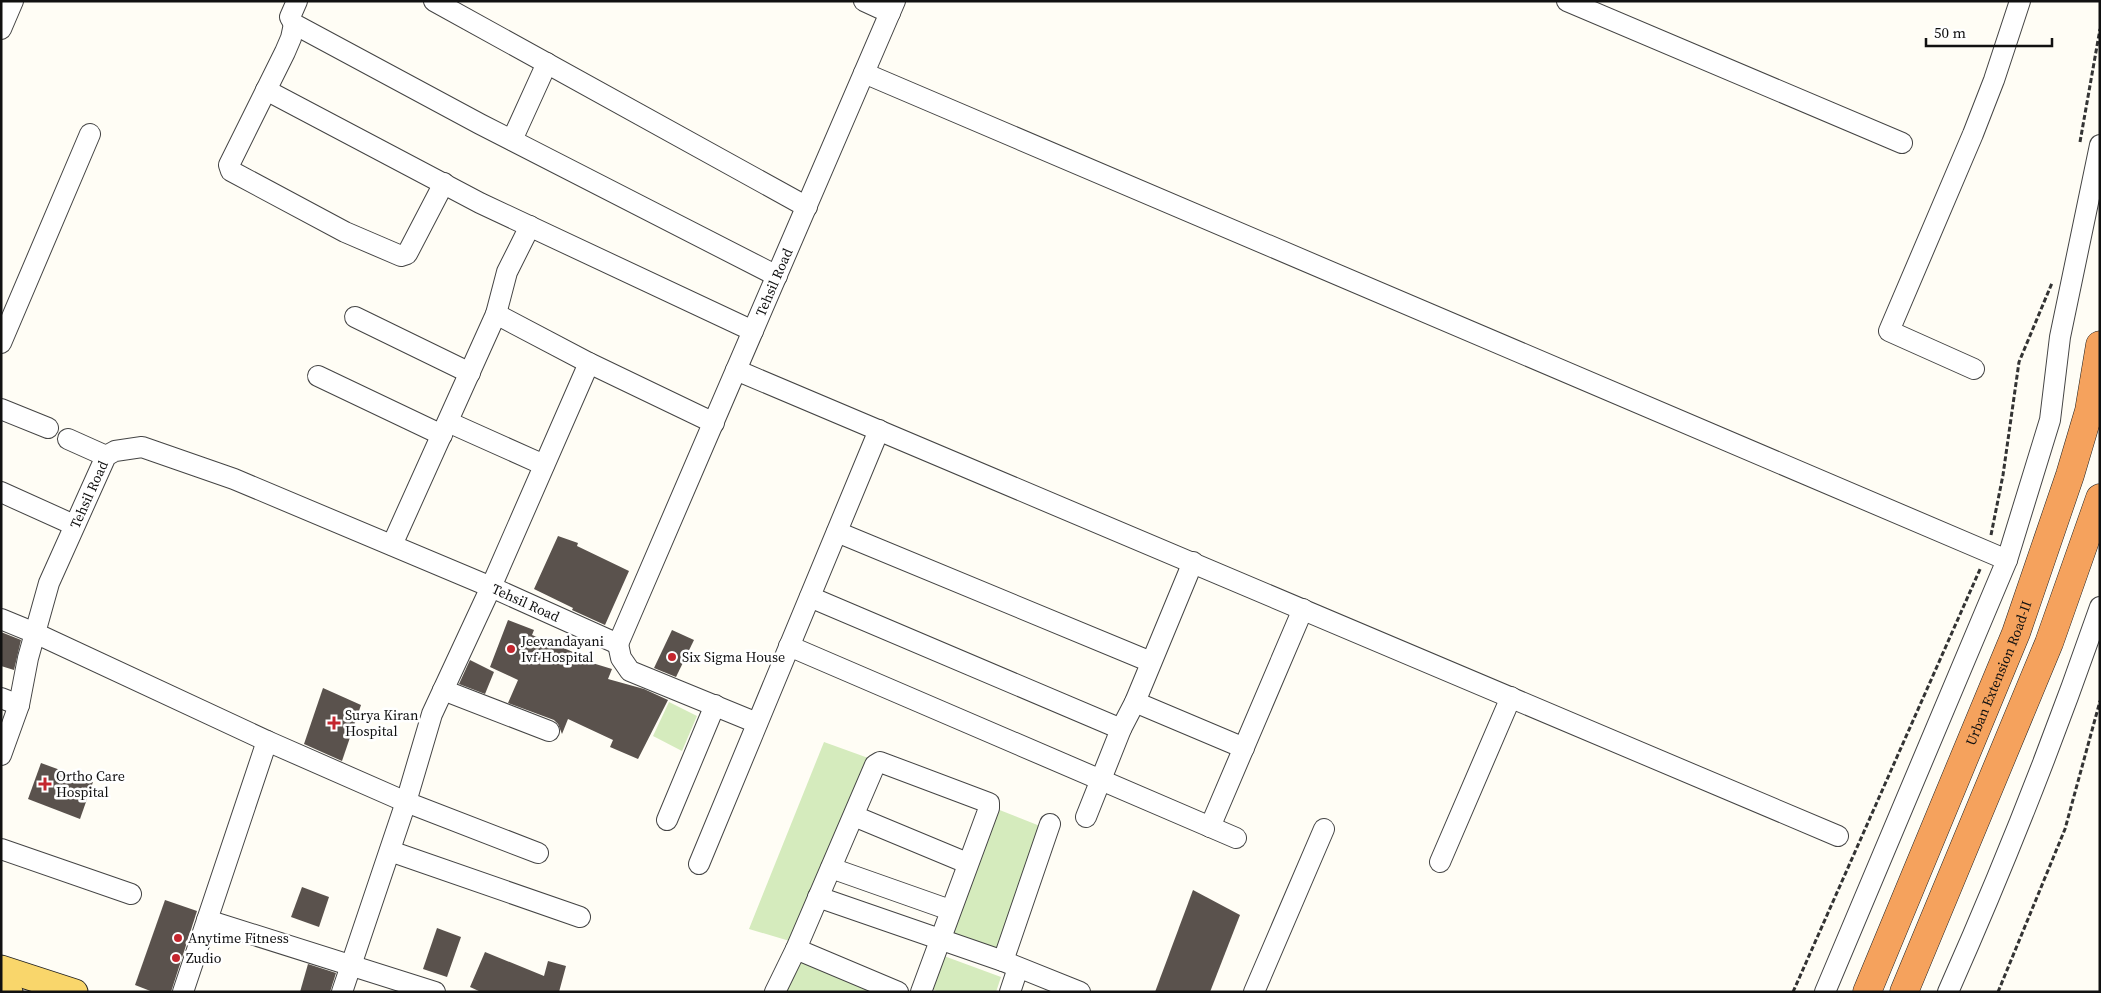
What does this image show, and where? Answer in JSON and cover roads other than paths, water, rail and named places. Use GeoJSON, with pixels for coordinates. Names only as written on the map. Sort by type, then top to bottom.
{"type":"FeatureCollection","features":[{"type":"Feature","properties":{"kind":"highway","name":"Urban Extension Road-II"},"geometry":{"type":"LineString","coordinates":[[1868,992],[2016,633],[2070,475],[2089,411],[2100,344]]}},
{"type":"Feature","properties":{"kind":"highway"},"geometry":{"type":"LineString","coordinates":[[1904,992],[2050,642],[2100,498]]}},
{"type":"Feature","properties":{"kind":"main road"},"geometry":{"type":"LineString","coordinates":[[1,968],[75,992]]}},
{"type":"Feature","properties":{"kind":"main road"},"geometry":{"type":"LineString","coordinates":[[1,989],[10,992]]}},
{"type":"Feature","properties":{"kind":"street"},"geometry":{"type":"LineString","coordinates":[[1,30],[13,1]]}},
{"type":"Feature","properties":{"kind":"street"},"geometry":{"type":"LineString","coordinates":[[298,1],[290,17],[294,24],[512,140],[777,276]]}},
{"type":"Feature","properties":{"kind":"street"},"geometry":{"type":"LineString","coordinates":[[434,1],[807,207]]}},
{"type":"Feature","properties":{"kind":"street"},"geometry":{"type":"LineString","coordinates":[[864,1],[892,7]]}},
{"type":"Feature","properties":{"kind":"street"},"geometry":{"type":"LineString","coordinates":[[1567,1],[1902,143]]}},
{"type":"Feature","properties":{"kind":"street"},"geometry":{"type":"LineString","coordinates":[[1974,369],[1889,331],[1973,134],[1994,80],[2020,1]]}},
{"type":"Feature","properties":{"kind":"street","name":"Tehsil Road"},"geometry":{"type":"LineString","coordinates":[[1,755],[10,701],[35,633],[49,583],[106,456],[115,451],[142,447],[234,479],[491,586],[618,644],[892,7]]}},
{"type":"Feature","properties":{"kind":"street"},"geometry":{"type":"LineString","coordinates":[[294,24],[291,38],[229,168],[345,232],[401,256],[407,254],[444,183]]}},
{"type":"Feature","properties":{"kind":"street"},"geometry":{"type":"LineString","coordinates":[[512,140],[547,63]]}},
{"type":"Feature","properties":{"kind":"street"},"geometry":{"type":"LineString","coordinates":[[864,72],[2007,560]]}},
{"type":"Feature","properties":{"kind":"street"},"geometry":{"type":"LineString","coordinates":[[266,90],[530,226],[753,332]]}},
{"type":"Feature","properties":{"kind":"street"},"geometry":{"type":"LineString","coordinates":[[1,343],[90,134]]}},
{"type":"Feature","properties":{"kind":"street"},"geometry":{"type":"LineString","coordinates":[[1825,992],[2007,560],[2050,420],[2060,337],[2100,144]]}},
{"type":"Feature","properties":{"kind":"street"},"geometry":{"type":"LineString","coordinates":[[392,546],[496,314],[507,272],[530,226]]}},
{"type":"Feature","properties":{"kind":"street"},"geometry":{"type":"LineString","coordinates":[[496,314],[590,363],[714,423]]}},
{"type":"Feature","properties":{"kind":"street"},"geometry":{"type":"LineString","coordinates":[[355,317],[470,373]]}},
{"type":"Feature","properties":{"kind":"street"},"geometry":{"type":"LineString","coordinates":[[342,992],[390,852],[432,714],[590,363]]}},
{"type":"Feature","properties":{"kind":"street"},"geometry":{"type":"LineString","coordinates":[[736,370],[1838,836]]}},
{"type":"Feature","properties":{"kind":"street"},"geometry":{"type":"LineString","coordinates":[[318,376],[445,428],[544,465]]}},
{"type":"Feature","properties":{"kind":"street"},"geometry":{"type":"LineString","coordinates":[[1,409],[48,428]]}},
{"type":"Feature","properties":{"kind":"street"},"geometry":{"type":"LineString","coordinates":[[699,864],[879,430]]}},
{"type":"Feature","properties":{"kind":"street"},"geometry":{"type":"LineString","coordinates":[[68,439],[106,456]]}},
{"type":"Feature","properties":{"kind":"street"},"geometry":{"type":"LineString","coordinates":[[1,492],[74,525]]}},
{"type":"Feature","properties":{"kind":"street"},"geometry":{"type":"LineString","coordinates":[[836,532],[1151,662]]}},
{"type":"Feature","properties":{"kind":"street"},"geometry":{"type":"LineString","coordinates":[[1086,817],[1121,729],[1135,702],[1193,562]]}},
{"type":"Feature","properties":{"kind":"street"},"geometry":{"type":"LineString","coordinates":[[810,597],[1121,729]]}},
{"type":"Feature","properties":{"kind":"street"},"geometry":{"type":"LineString","coordinates":[[1948,992],[1992,892],[2072,689],[2100,607]]}},
{"type":"Feature","properties":{"kind":"street"},"geometry":{"type":"LineString","coordinates":[[1210,827],[1303,609]]}},
{"type":"Feature","properties":{"kind":"street"},"geometry":{"type":"LineString","coordinates":[[1,619],[406,802],[538,853]]}},
{"type":"Feature","properties":{"kind":"street"},"geometry":{"type":"LineString","coordinates":[[618,644],[621,658],[630,671],[757,722]]}},
{"type":"Feature","properties":{"kind":"street"},"geometry":{"type":"LineString","coordinates":[[789,646],[1236,838]]}},
{"type":"Feature","properties":{"kind":"street"},"geometry":{"type":"LineString","coordinates":[[443,690],[549,732]]}},
{"type":"Feature","properties":{"kind":"street"},"geometry":{"type":"LineString","coordinates":[[1440,862],[1511,697]]}},
{"type":"Feature","properties":{"kind":"street"},"geometry":{"type":"LineString","coordinates":[[1135,702],[1244,748]]}},
{"type":"Feature","properties":{"kind":"street"},"geometry":{"type":"LineString","coordinates":[[666,820],[715,705]]}},
{"type":"Feature","properties":{"kind":"street"},"geometry":{"type":"LineString","coordinates":[[183,992],[267,740]]}},
{"type":"Feature","properties":{"kind":"street"},"geometry":{"type":"LineString","coordinates":[[775,992],[796,949],[875,765],[880,762],[989,803],[989,808],[920,992]]}},
{"type":"Feature","properties":{"kind":"street"},"geometry":{"type":"LineString","coordinates":[[854,816],[967,863]]}},
{"type":"Feature","properties":{"kind":"street"},"geometry":{"type":"LineString","coordinates":[[1010,992],[1010,965],[1050,824]]}},
{"type":"Feature","properties":{"kind":"street"},"geometry":{"type":"LineString","coordinates":[[1254,992],[1324,829]]}},
{"type":"Feature","properties":{"kind":"street"},"geometry":{"type":"LineString","coordinates":[[1,849],[131,894]]}},
{"type":"Feature","properties":{"kind":"street"},"geometry":{"type":"LineString","coordinates":[[390,852],[580,917]]}},
{"type":"Feature","properties":{"kind":"street"},"geometry":{"type":"LineString","coordinates":[[831,868],[950,910]]}},
{"type":"Feature","properties":{"kind":"street"},"geometry":{"type":"LineString","coordinates":[[818,897],[940,938],[1080,992]]}},
{"type":"Feature","properties":{"kind":"street"},"geometry":{"type":"LineString","coordinates":[[207,920],[435,992]]}},
{"type":"Feature","properties":{"kind":"street"},"geometry":{"type":"LineString","coordinates":[[796,949],[898,992]]}},
{"type":"Feature","properties":{"kind":"place","name":"Jeevandayani Ivf Hospital"},"geometry":{"type":"Point","coordinates":[511,649]}},
{"type":"Feature","properties":{"kind":"place","name":"Six Sigma House"},"geometry":{"type":"Point","coordinates":[672,657]}},
{"type":"Feature","properties":{"kind":"place","name":"Surya Kiran Hospital"},"geometry":{"type":"Point","coordinates":[334,723]}},
{"type":"Feature","properties":{"kind":"place","name":"Ortho Care Hospital"},"geometry":{"type":"Point","coordinates":[45,784]}},
{"type":"Feature","properties":{"kind":"place","name":"Anytime Fitness"},"geometry":{"type":"Point","coordinates":[178,938]}},
{"type":"Feature","properties":{"kind":"place","name":"Zudio"},"geometry":{"type":"Point","coordinates":[176,958]}}]}
